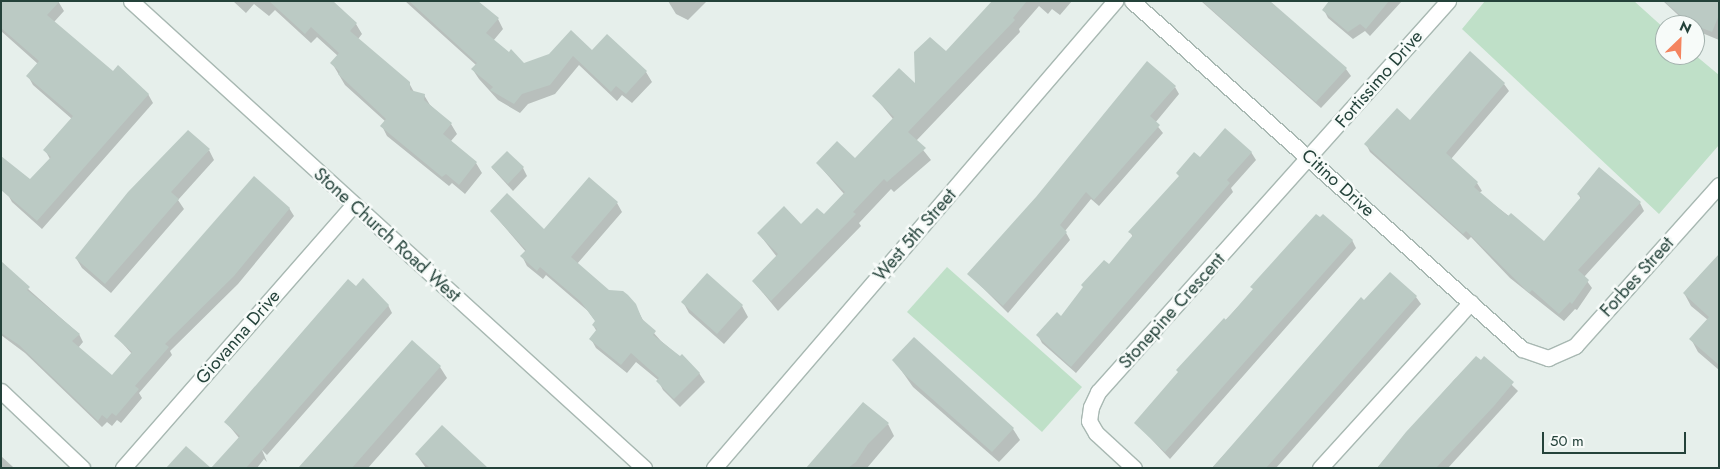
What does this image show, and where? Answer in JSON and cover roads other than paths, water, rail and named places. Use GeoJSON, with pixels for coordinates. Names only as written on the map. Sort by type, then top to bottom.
{"type":"FeatureCollection","features":[{"type":"Feature","properties":{"kind":"street","name":"Stone Church Road West"},"geometry":{"type":"LineString","coordinates":[[132,1],[644,468]]}},
{"type":"Feature","properties":{"kind":"street","name":"West 5th Street"},"geometry":{"type":"LineString","coordinates":[[714,468],[1115,1]]}},
{"type":"Feature","properties":{"kind":"street","name":"Citino Drive"},"geometry":{"type":"LineString","coordinates":[[1132,1],[1522,349],[1548,358]]}},
{"type":"Feature","properties":{"kind":"street","name":"Fortissimo Drive"},"geometry":{"type":"LineString","coordinates":[[1310,158],[1448,1]]}},
{"type":"Feature","properties":{"kind":"street","name":"Stonepine Crescent"},"geometry":{"type":"LineString","coordinates":[[1134,468],[1096,433],[1090,421],[1091,407],[1098,392],[1310,158]]}},
{"type":"Feature","properties":{"kind":"street","name":"Forbes Street"},"geometry":{"type":"LineString","coordinates":[[1548,358],[1576,346],[1719,185]]}},
{"type":"Feature","properties":{"kind":"street","name":"Giovanna Drive"},"geometry":{"type":"LineString","coordinates":[[123,468],[354,205]]}},
{"type":"Feature","properties":{"kind":"street"},"geometry":{"type":"LineString","coordinates":[[1320,468],[1471,302]]}},
{"type":"Feature","properties":{"kind":"street"},"geometry":{"type":"LineString","coordinates":[[1,391],[82,468]]}}]}
